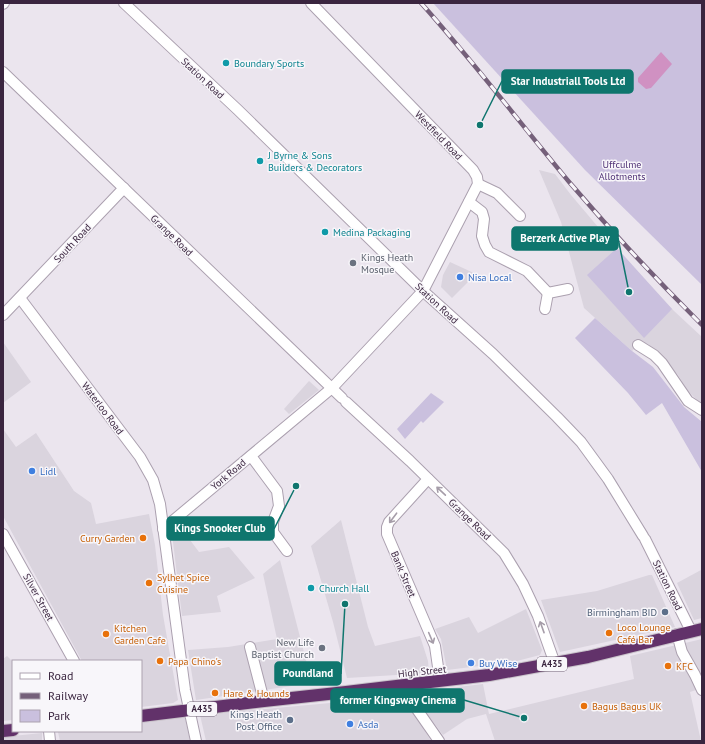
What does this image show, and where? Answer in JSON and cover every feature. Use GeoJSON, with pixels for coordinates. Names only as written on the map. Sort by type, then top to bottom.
{"type":"FeatureCollection","features":[{"type":"Feature","properties":{"kind":"highway","name":"High Street"},"geometry":{"type":"LineString","coordinates":[[142,716],[400,685],[490,676],[588,658],[696,630]]}},
{"type":"Feature","properties":{"kind":"street","name":"Station Road"},"geometry":{"type":"LineString","coordinates":[[124,3],[283,153],[423,291],[493,354],[558,417],[581,442],[614,487],[696,630]]}},
{"type":"Feature","properties":{"kind":"street","name":"Westfield Road"},"geometry":{"type":"LineString","coordinates":[[311,3],[473,170],[477,177],[478,184]]}},
{"type":"Feature","properties":{"kind":"street","name":"Grange Road"},"geometry":{"type":"LineString","coordinates":[[3,72],[504,553],[523,584],[538,616],[555,664]]}},
{"type":"Feature","properties":{"kind":"street"},"geometry":{"type":"LineString","coordinates":[[423,291],[478,184],[497,193],[520,216]]}},
{"type":"Feature","properties":{"kind":"street","name":"South Road"},"geometry":{"type":"LineString","coordinates":[[3,316],[124,188]]}},
{"type":"Feature","properties":{"kind":"street"},"geometry":{"type":"LineString","coordinates":[[468,202],[482,212],[484,219],[482,236],[489,252],[527,271],[548,293]]}},
{"type":"Feature","properties":{"kind":"street"},"geometry":{"type":"LineString","coordinates":[[548,293],[568,289]]}},
{"type":"Feature","properties":{"kind":"street","name":"York Road"},"geometry":{"type":"LineString","coordinates":[[163,529],[332,388],[423,291]]}},
{"type":"Feature","properties":{"kind":"street"},"geometry":{"type":"LineString","coordinates":[[545,309],[548,293]]}},
{"type":"Feature","properties":{"kind":"street","name":"Waterloo Road"},"geometry":{"type":"LineString","coordinates":[[20,298],[140,457],[153,480],[160,504],[163,529]]}},
{"type":"Feature","properties":{"kind":"street"},"geometry":{"type":"LineString","coordinates":[[638,345],[654,355],[662,363],[688,401],[702,410]]}},
{"type":"Feature","properties":{"kind":"street"},"geometry":{"type":"LineString","coordinates":[[250,456],[276,491],[279,506],[273,522],[273,532],[286,551]]}},
{"type":"Feature","properties":{"kind":"street","name":"Bank Street"},"geometry":{"type":"LineString","coordinates":[[428,479],[389,522],[386,534],[434,646],[440,681]]}},
{"type":"Feature","properties":{"kind":"street"},"geometry":{"type":"LineString","coordinates":[[163,529],[185,690],[196,741]]}},
{"type":"Feature","properties":{"kind":"street","name":"Silver Street"},"geometry":{"type":"LineString","coordinates":[[3,534],[73,660]]}},
{"type":"Feature","properties":{"kind":"street"},"geometry":{"type":"LineString","coordinates":[[677,634],[682,652],[696,675],[702,690]]}},
{"type":"Feature","properties":{"kind":"street"},"geometry":{"type":"LineString","coordinates":[[250,647],[264,701]]}},
{"type":"Feature","properties":{"kind":"street"},"geometry":{"type":"LineString","coordinates":[[400,685],[439,741]]}},
{"type":"Feature","properties":{"kind":"shaded area"},"geometry":{"type":"Polygon","coordinates":[[[661,52],[672,64],[651,88],[646,89],[638,82],[638,78],[661,52]]]}},
{"type":"Feature","properties":{"kind":"shaded area"},"geometry":{"type":"Polygon","coordinates":[[[539,170],[555,174],[620,253],[674,311],[702,337],[702,405],[688,391],[678,375],[648,344],[641,342],[632,351],[584,308],[561,222],[539,170]]]}},
{"type":"Feature","properties":{"kind":"shaded area","name":"Nisa Local"},"geometry":{"type":"Polygon","coordinates":[[[450,262],[476,274],[452,298],[441,287],[443,275],[450,262]]]}},
{"type":"Feature","properties":{"kind":"shaded area"},"geometry":{"type":"Polygon","coordinates":[[[3,342],[31,382],[3,403],[3,342]]]}},
{"type":"Feature","properties":{"kind":"shaded area"},"geometry":{"type":"Polygon","coordinates":[[[309,381],[319,390],[289,414],[284,409],[309,381]]]}},
{"type":"Feature","properties":{"kind":"shaded area"},"geometry":{"type":"Polygon","coordinates":[[[3,429],[16,447],[36,433],[74,491],[91,503],[96,524],[149,514],[155,545],[163,615],[178,700],[173,703],[142,707],[142,660],[81,660],[3,516],[3,429]]]}},
{"type":"Feature","properties":{"kind":"shaded area"},"geometry":{"type":"Polygon","coordinates":[[[341,520],[368,627],[375,646],[420,636],[428,661],[429,673],[347,678],[333,622],[311,546],[341,520]]]}},
{"type":"Feature","properties":{"kind":"shaded area"},"geometry":{"type":"Polygon","coordinates":[[[181,528],[199,552],[229,547],[255,578],[217,596],[221,612],[182,616],[172,534],[181,528]]]}},
{"type":"Feature","properties":{"kind":"shaded area"},"geometry":{"type":"Polygon","coordinates":[[[280,560],[312,683],[196,700],[188,650],[228,647],[277,639],[263,574],[280,560]]]}},
{"type":"Feature","properties":{"kind":"shaded area"},"geometry":{"type":"Polygon","coordinates":[[[701,570],[702,618],[694,620],[677,583],[701,570]]]}},
{"type":"Feature","properties":{"kind":"shaded area"},"geometry":{"type":"Polygon","coordinates":[[[652,575],[675,627],[560,652],[541,600],[597,591],[652,575]]]}},
{"type":"Feature","properties":{"kind":"shaded area"},"geometry":{"type":"Polygon","coordinates":[[[526,609],[542,650],[540,655],[513,662],[447,670],[441,639],[435,629],[469,617],[478,633],[526,609]]]}},
{"type":"Feature","properties":{"kind":"shaded area"},"geometry":{"type":"Polygon","coordinates":[[[702,639],[702,688],[690,692],[701,741],[495,741],[486,714],[467,719],[443,735],[415,698],[416,692],[483,684],[489,714],[634,679],[630,656],[702,639]]]}},
{"type":"Feature","properties":{"kind":"shaded area"},"geometry":{"type":"Polygon","coordinates":[[[7,656],[12,661],[12,720],[3,721],[3,659],[7,656]]]}},
{"type":"Feature","properties":{"kind":"shaded area"},"geometry":{"type":"Polygon","coordinates":[[[402,694],[431,741],[206,741],[200,715],[341,702],[402,694]]]}},
{"type":"Feature","properties":{"kind":"shaded area"},"geometry":{"type":"Polygon","coordinates":[[[185,717],[190,741],[60,741],[58,732],[142,732],[142,722],[185,717]]]}},
{"type":"Feature","properties":{"kind":"shaded area"},"geometry":{"type":"Polygon","coordinates":[[[42,733],[42,741],[3,741],[3,737],[42,733]]]}},
{"type":"Feature","properties":{"kind":"green space","name":"Uffculme Allotments"},"geometry":{"type":"Polygon","coordinates":[[[433,3],[702,3],[702,285],[585,170],[433,3]]]}},
{"type":"Feature","properties":{"kind":"green space"},"geometry":{"type":"Polygon","coordinates":[[[617,248],[672,309],[644,338],[587,275],[617,248]]]}},
{"type":"Feature","properties":{"kind":"green space"},"geometry":{"type":"Polygon","coordinates":[[[595,318],[632,351],[653,367],[684,407],[702,422],[702,472],[662,403],[646,415],[628,393],[575,338],[595,318]]]}},
{"type":"Feature","properties":{"kind":"green space"},"geometry":{"type":"Polygon","coordinates":[[[431,393],[444,402],[423,423],[421,421],[405,439],[397,429],[431,393]]]}},
{"type":"Feature","properties":{"kind":"railway"},"geometry":{"type":"LineString","coordinates":[[421,3],[459,47],[570,183],[634,255],[702,325]]}},
{"type":"Feature","properties":{"kind":"place","name":"Boundary Sports"},"geometry":{"type":"Point","coordinates":[226,63]}},
{"type":"Feature","properties":{"kind":"place","name":"Star Industriall Tools Ltd"},"geometry":{"type":"Point","coordinates":[480,125]}},
{"type":"Feature","properties":{"kind":"place","name":"J Byrne & Sons Builders & Decorators"},"geometry":{"type":"Point","coordinates":[260,161]}},
{"type":"Feature","properties":{"kind":"place","name":"Medina Packaging"},"geometry":{"type":"Point","coordinates":[325,232]}},
{"type":"Feature","properties":{"kind":"place","name":"Kings Heath Mosque"},"geometry":{"type":"Point","coordinates":[353,263]}},
{"type":"Feature","properties":{"kind":"place","name":"Nisa Local"},"geometry":{"type":"Point","coordinates":[460,277]}},
{"type":"Feature","properties":{"kind":"place","name":"Berzerk Active Play"},"geometry":{"type":"Point","coordinates":[629,292]}},
{"type":"Feature","properties":{"kind":"place","name":"Lidl"},"geometry":{"type":"Point","coordinates":[32,471]}},
{"type":"Feature","properties":{"kind":"place","name":"Kings Snooker Club"},"geometry":{"type":"Point","coordinates":[296,486]}},
{"type":"Feature","properties":{"kind":"place","name":"Curry Garden"},"geometry":{"type":"Point","coordinates":[143,538]}},
{"type":"Feature","properties":{"kind":"place","name":"Sylhet Spice Cuisine"},"geometry":{"type":"Point","coordinates":[149,583]}},
{"type":"Feature","properties":{"kind":"place","name":"Church Hall"},"geometry":{"type":"Point","coordinates":[311,588]}},
{"type":"Feature","properties":{"kind":"place","name":"Poundland"},"geometry":{"type":"Point","coordinates":[345,604]}},
{"type":"Feature","properties":{"kind":"place","name":"Birmingham BID"},"geometry":{"type":"Point","coordinates":[665,612]}},
{"type":"Feature","properties":{"kind":"place","name":"Loco Lounge Café Bar"},"geometry":{"type":"Point","coordinates":[609,633]}},
{"type":"Feature","properties":{"kind":"place","name":"Kitchen Garden Cafe"},"geometry":{"type":"Point","coordinates":[106,634]}},
{"type":"Feature","properties":{"kind":"place","name":"New Life Baptist Church"},"geometry":{"type":"Point","coordinates":[322,648]}},
{"type":"Feature","properties":{"kind":"place","name":"Papa Chino's"},"geometry":{"type":"Point","coordinates":[160,661]}},
{"type":"Feature","properties":{"kind":"place","name":"Buy Wise"},"geometry":{"type":"Point","coordinates":[471,663]}},
{"type":"Feature","properties":{"kind":"place","name":"KFC"},"geometry":{"type":"Point","coordinates":[668,666]}},
{"type":"Feature","properties":{"kind":"place","name":"Hare & Hounds"},"geometry":{"type":"Point","coordinates":[215,693]}},
{"type":"Feature","properties":{"kind":"place","name":"Bagus Bagus UK"},"geometry":{"type":"Point","coordinates":[584,706]}},
{"type":"Feature","properties":{"kind":"place","name":"former Kingsway Cinema"},"geometry":{"type":"Point","coordinates":[524,718]}},
{"type":"Feature","properties":{"kind":"place","name":"Kings Heath Post Office"},"geometry":{"type":"Point","coordinates":[290,720]}},
{"type":"Feature","properties":{"kind":"place","name":"Asda"},"geometry":{"type":"Point","coordinates":[350,724]}}]}
